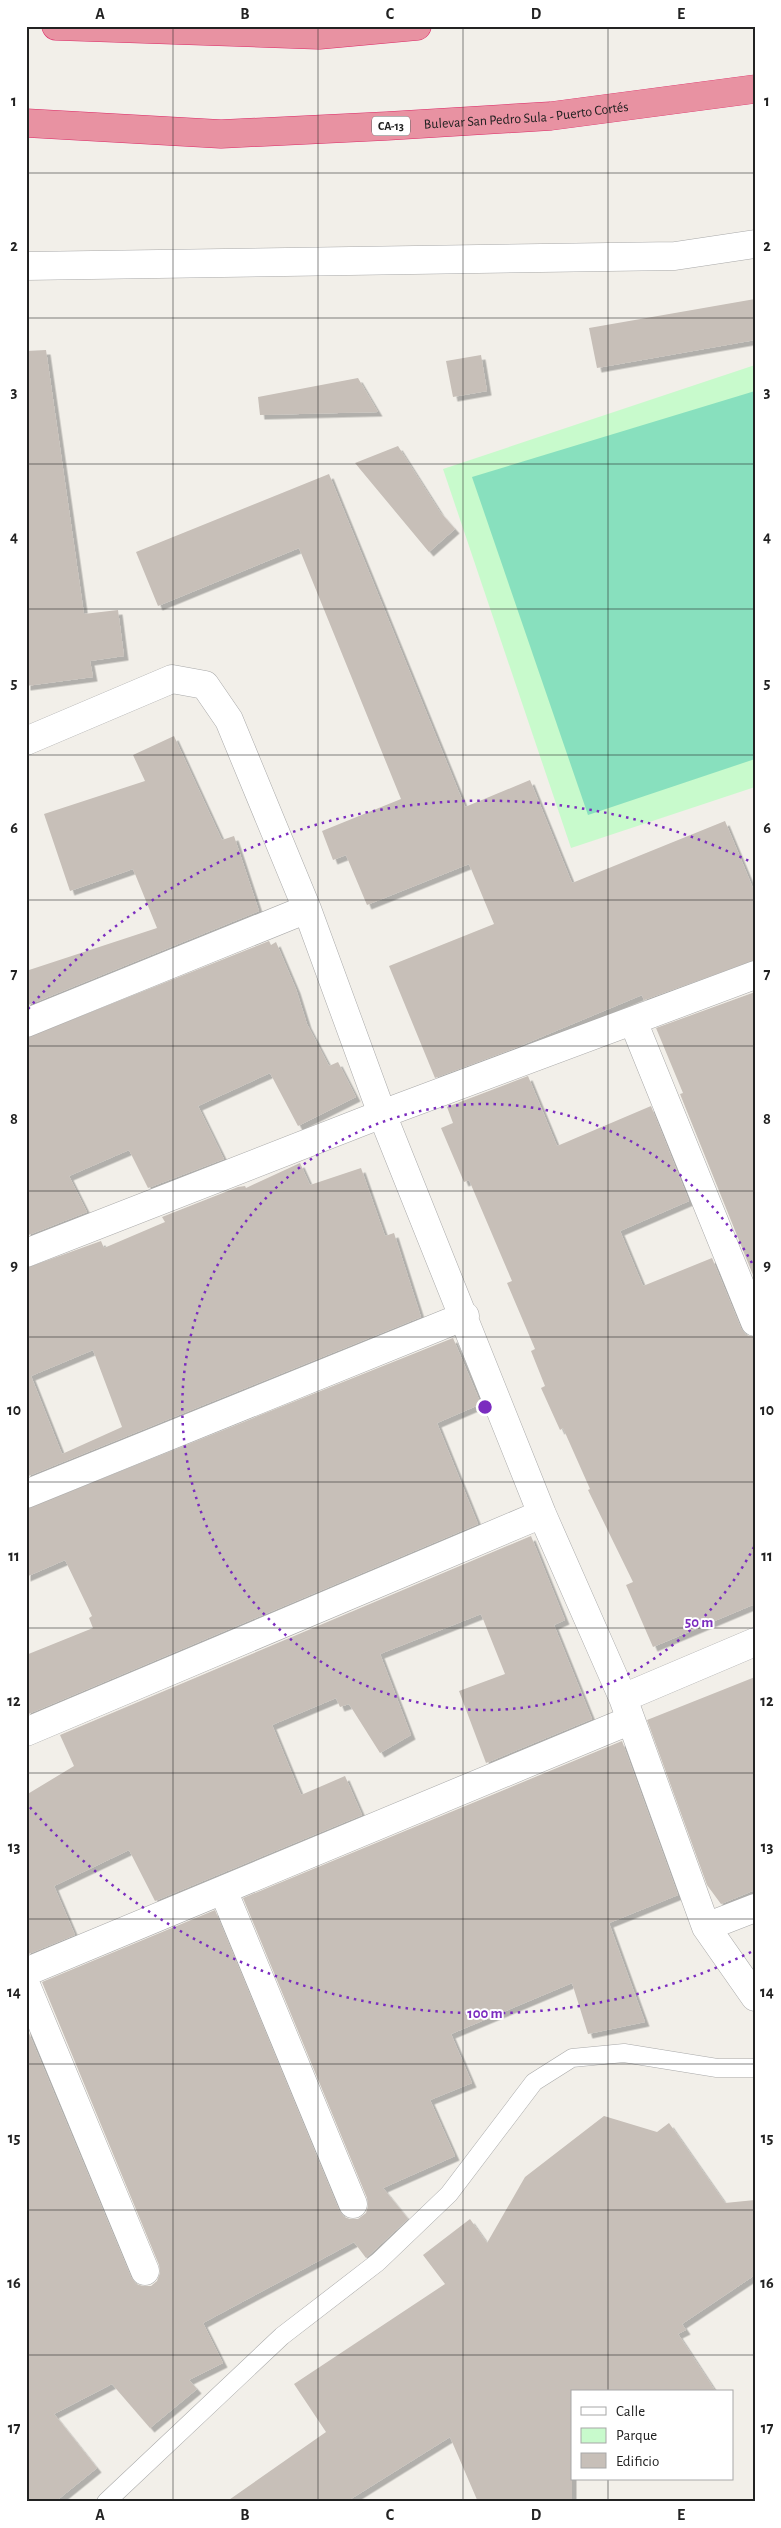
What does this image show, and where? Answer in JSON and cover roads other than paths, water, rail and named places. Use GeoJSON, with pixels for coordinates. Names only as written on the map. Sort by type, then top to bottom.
{"type":"FeatureCollection","features":[{"type":"Feature","properties":{"kind":"highway"},"geometry":{"type":"LineString","coordinates":[[56,26],[319,35],[417,26]]}},
{"type":"Feature","properties":{"kind":"highway","name":"Bulevar San Pedro Sula - Puerto Cortés"},"geometry":{"type":"LineString","coordinates":[[26,123],[221,134],[551,116],[755,89]]}},
{"type":"Feature","properties":{"kind":"street"},"geometry":{"type":"LineString","coordinates":[[26,266],[676,256],[755,244]]}},
{"type":"Feature","properties":{"kind":"street"},"geometry":{"type":"LineString","coordinates":[[26,741],[172,679],[205,685],[229,720],[307,909],[382,1114],[465,1316],[542,1514],[627,1709],[706,1927],[755,1997]]}},
{"type":"Feature","properties":{"kind":"street"},"geometry":{"type":"LineString","coordinates":[[26,1023],[307,909]]}},
{"type":"Feature","properties":{"kind":"street"},"geometry":{"type":"LineString","coordinates":[[26,1253],[382,1114],[755,975]]}},
{"type":"Feature","properties":{"kind":"street"},"geometry":{"type":"LineString","coordinates":[[633,1021],[755,1322]]}},
{"type":"Feature","properties":{"kind":"street"},"geometry":{"type":"LineString","coordinates":[[26,1494],[465,1316]]}},
{"type":"Feature","properties":{"kind":"street"},"geometry":{"type":"LineString","coordinates":[[26,1732],[542,1514]]}},
{"type":"Feature","properties":{"kind":"street"},"geometry":{"type":"LineString","coordinates":[[26,1972],[222,1890],[627,1709],[755,1642]]}},
{"type":"Feature","properties":{"kind":"street"},"geometry":{"type":"LineString","coordinates":[[222,1890],[353,2204]]}},
{"type":"Feature","properties":{"kind":"street"},"geometry":{"type":"LineString","coordinates":[[706,1927],[755,1908]]}},
{"type":"Feature","properties":{"kind":"street"},"geometry":{"type":"LineString","coordinates":[[26,1985],[145,2271]]}},
{"type":"Feature","properties":{"kind":"lane"},"geometry":{"type":"LineString","coordinates":[[106,2502],[282,2336],[378,2262],[449,2194],[534,2082],[572,2058],[624,2053],[717,2068],[755,2068]]}}]}
